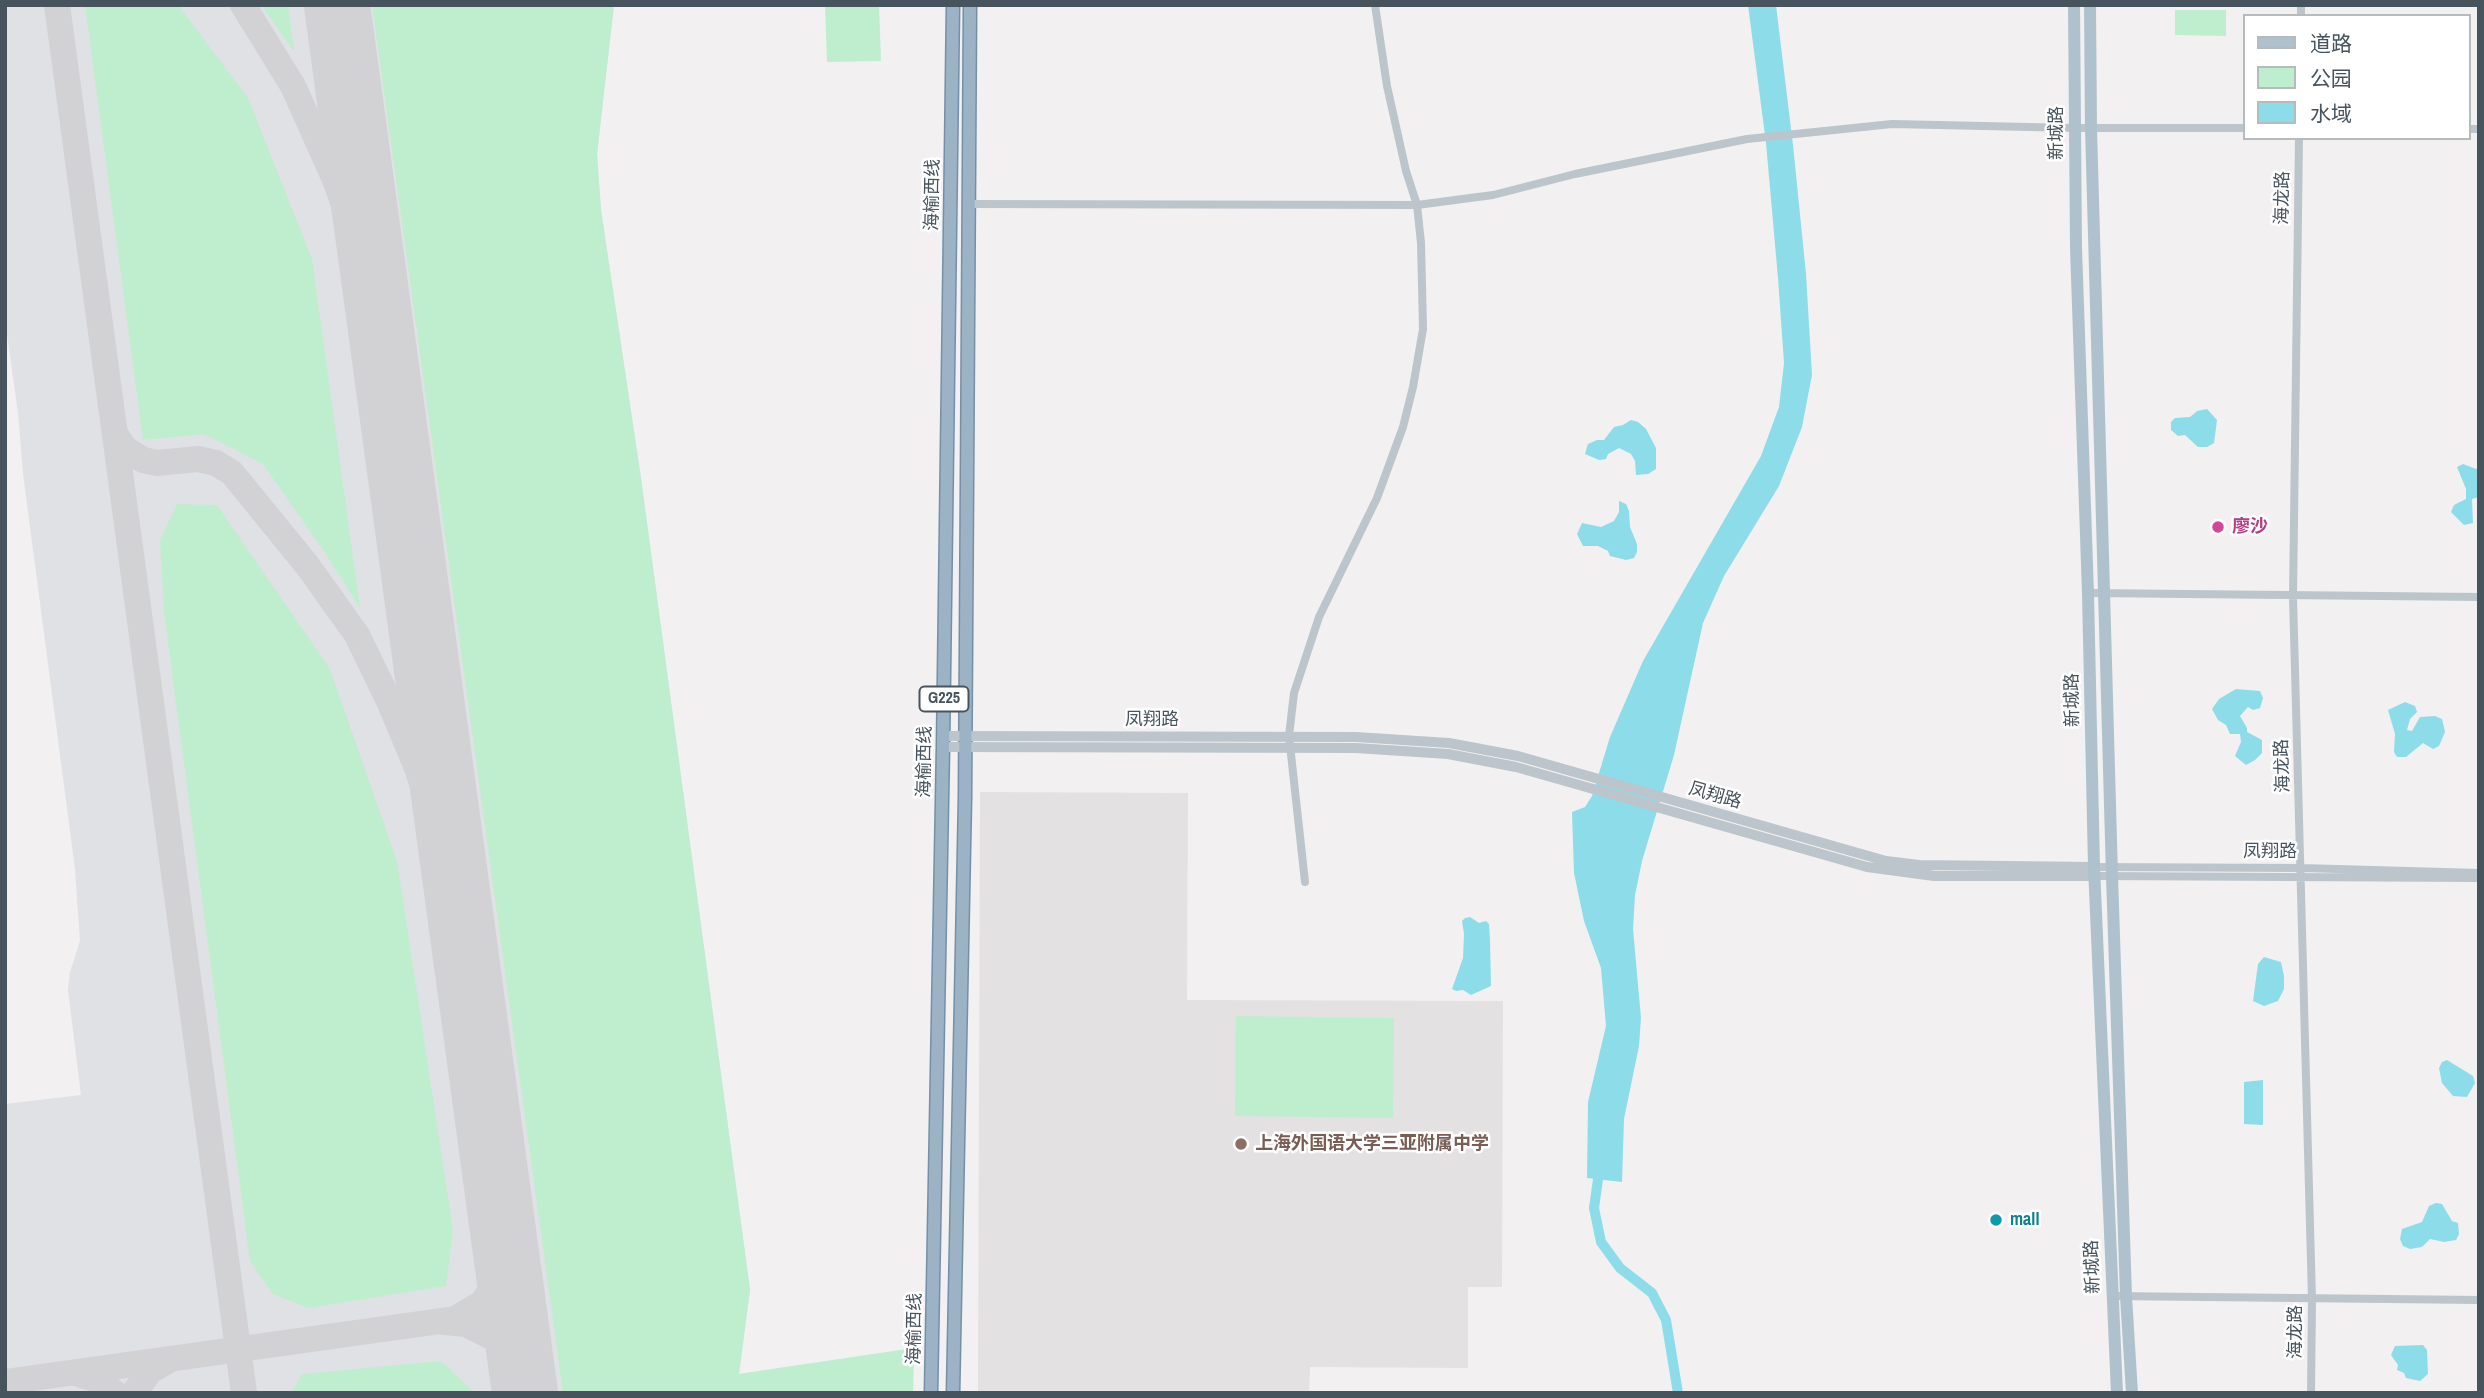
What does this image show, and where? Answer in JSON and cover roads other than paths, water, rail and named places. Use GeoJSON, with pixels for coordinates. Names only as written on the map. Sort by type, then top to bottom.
{"type":"FeatureCollection","features":[{"type":"Feature","properties":{"kind":"highway","name":"海榆西线"},"geometry":{"type":"LineString","coordinates":[[931,1393],[953,5]]}},
{"type":"Feature","properties":{"kind":"highway","name":"海榆西线"},"geometry":{"type":"LineString","coordinates":[[953,1393],[965,742],[970,5]]}},
{"type":"Feature","properties":{"kind":"main road","name":"新城路"},"geometry":{"type":"LineString","coordinates":[[2074,5],[2076,262],[2088,593],[2094,871],[2119,1296],[2132,1393]]}},
{"type":"Feature","properties":{"kind":"main road","name":"新城路"},"geometry":{"type":"LineString","coordinates":[[2090,5],[2111,872],[2119,1296],[2117,1393]]}},
{"type":"Feature","properties":{"kind":"street"},"geometry":{"type":"LineString","coordinates":[[1305,882],[1289,736],[1294,693],[1319,617],[1377,498],[1403,428],[1423,329],[1418,205],[1406,171],[1387,86],[1376,5]]}},
{"type":"Feature","properties":{"kind":"street"},"geometry":{"type":"LineString","coordinates":[[969,204],[1418,205],[1493,195],[1575,174],[1747,139],[1892,124],[2242,128]]}},
{"type":"Feature","properties":{"kind":"street","name":"海龙路"},"geometry":{"type":"LineString","coordinates":[[2299,140],[2293,597],[2312,1298],[2311,1393]]}},
{"type":"Feature","properties":{"kind":"street"},"geometry":{"type":"LineString","coordinates":[[2088,593],[2479,597]]}},
{"type":"Feature","properties":{"kind":"street","name":"凤翔路"},"geometry":{"type":"LineString","coordinates":[[965,742],[1289,736],[1449,743],[1518,756],[1590,782],[1665,804],[1886,861],[1919,865],[2111,872],[2479,875]]}},
{"type":"Feature","properties":{"kind":"street","name":"凤翔路"},"geometry":{"type":"LineString","coordinates":[[943,741],[1356,748],[1448,754],[1590,782]]}},
{"type":"Feature","properties":{"kind":"street"},"geometry":{"type":"LineString","coordinates":[[2119,1296],[2479,1300]]}},
{"type":"Feature","properties":{"kind":"water"},"geometry":{"type":"Polygon","coordinates":[[[1748,5],[1776,5],[1806,274],[1812,375],[1802,427],[1779,486],[1724,576],[1703,623],[1674,755],[1642,861],[1635,895],[1633,929],[1641,1018],[1639,1046],[1624,1119],[1622,1182],[1587,1178],[1588,1102],[1606,1026],[1601,968],[1584,921],[1574,873],[1572,812],[1585,807],[1592,796],[1610,737],[1643,661],[1761,456],[1779,407],[1784,363],[1778,278],[1766,143],[1748,5]]]}},
{"type":"Feature","properties":{"kind":"water"},"geometry":{"type":"Polygon","coordinates":[[[2207,409],[2217,420],[2214,443],[2207,447],[2198,447],[2185,435],[2178,436],[2171,430],[2171,422],[2175,418],[2190,417],[2197,411],[2207,409]]]}},
{"type":"Feature","properties":{"kind":"water"},"geometry":{"type":"Polygon","coordinates":[[[1631,420],[1646,429],[1656,448],[1656,469],[1648,474],[1636,475],[1635,461],[1631,454],[1619,448],[1608,454],[1606,459],[1599,460],[1585,454],[1588,444],[1604,440],[1614,427],[1631,420]]]}},
{"type":"Feature","properties":{"kind":"water"},"geometry":{"type":"Polygon","coordinates":[[[2463,464],[2479,470],[2479,497],[2472,499],[2473,523],[2464,525],[2451,512],[2454,505],[2466,499],[2466,489],[2457,467],[2463,464]]]}},
{"type":"Feature","properties":{"kind":"water"},"geometry":{"type":"Polygon","coordinates":[[[1619,501],[1626,504],[1629,511],[1630,527],[1637,544],[1634,558],[1626,560],[1610,556],[1608,551],[1598,546],[1583,546],[1577,534],[1582,523],[1601,527],[1614,521],[1619,512],[1619,501]]]}},
{"type":"Feature","properties":{"kind":"water"},"geometry":{"type":"Polygon","coordinates":[[[2236,689],[2260,691],[2263,698],[2260,708],[2253,710],[2248,707],[2240,716],[2247,732],[2262,740],[2262,753],[2246,765],[2235,756],[2241,742],[2240,734],[2230,734],[2212,709],[2219,699],[2236,689]]]}},
{"type":"Feature","properties":{"kind":"water"},"geometry":{"type":"Polygon","coordinates":[[[2405,702],[2415,706],[2417,712],[2410,719],[2407,730],[2412,731],[2420,717],[2435,716],[2442,719],[2445,732],[2439,746],[2433,749],[2423,743],[2406,757],[2397,757],[2394,752],[2395,734],[2388,710],[2405,702]]]}},
{"type":"Feature","properties":{"kind":"water"},"geometry":{"type":"Polygon","coordinates":[[[1470,917],[1479,923],[1486,921],[1489,924],[1491,986],[1471,995],[1463,990],[1452,989],[1463,958],[1462,921],[1470,917]]]}},
{"type":"Feature","properties":{"kind":"water"},"geometry":{"type":"Polygon","coordinates":[[[2264,957],[2281,962],[2284,989],[2278,1001],[2264,1006],[2253,1001],[2258,964],[2264,957]]]}},
{"type":"Feature","properties":{"kind":"water"},"geometry":{"type":"Polygon","coordinates":[[[2447,1060],[2473,1076],[2475,1083],[2467,1097],[2453,1096],[2442,1083],[2439,1068],[2442,1062],[2447,1060]]]}},
{"type":"Feature","properties":{"kind":"water"},"geometry":{"type":"Polygon","coordinates":[[[2263,1080],[2263,1125],[2244,1124],[2244,1082],[2263,1080]]]}},
{"type":"Feature","properties":{"kind":"water"},"geometry":{"type":"Polygon","coordinates":[[[2442,1204],[2452,1221],[2458,1223],[2459,1234],[2456,1240],[2444,1242],[2430,1239],[2422,1247],[2410,1249],[2403,1246],[2400,1239],[2402,1229],[2422,1222],[2429,1206],[2442,1204]]]}},
{"type":"Feature","properties":{"kind":"water"},"geometry":{"type":"Polygon","coordinates":[[[2423,1345],[2427,1350],[2428,1374],[2420,1381],[2406,1378],[2404,1373],[2397,1370],[2398,1365],[2391,1355],[2395,1346],[2423,1345]]]}},
{"type":"Feature","properties":{"kind":"waterway"},"geometry":{"type":"LineString","coordinates":[[1600,1165],[1594,1208],[1601,1242],[1620,1268],[1652,1293],[1666,1320],[1678,1393]]}},
{"type":"Feature","properties":{"kind":"place","name":"廖沙"},"geometry":{"type":"Point","coordinates":[2218,527]}},
{"type":"Feature","properties":{"kind":"place","name":"上海外国语大学三亚附属中学"},"geometry":{"type":"Point","coordinates":[1241,1144]}},
{"type":"Feature","properties":{"kind":"place","name":"mall"},"geometry":{"type":"Point","coordinates":[1996,1220]}}]}
